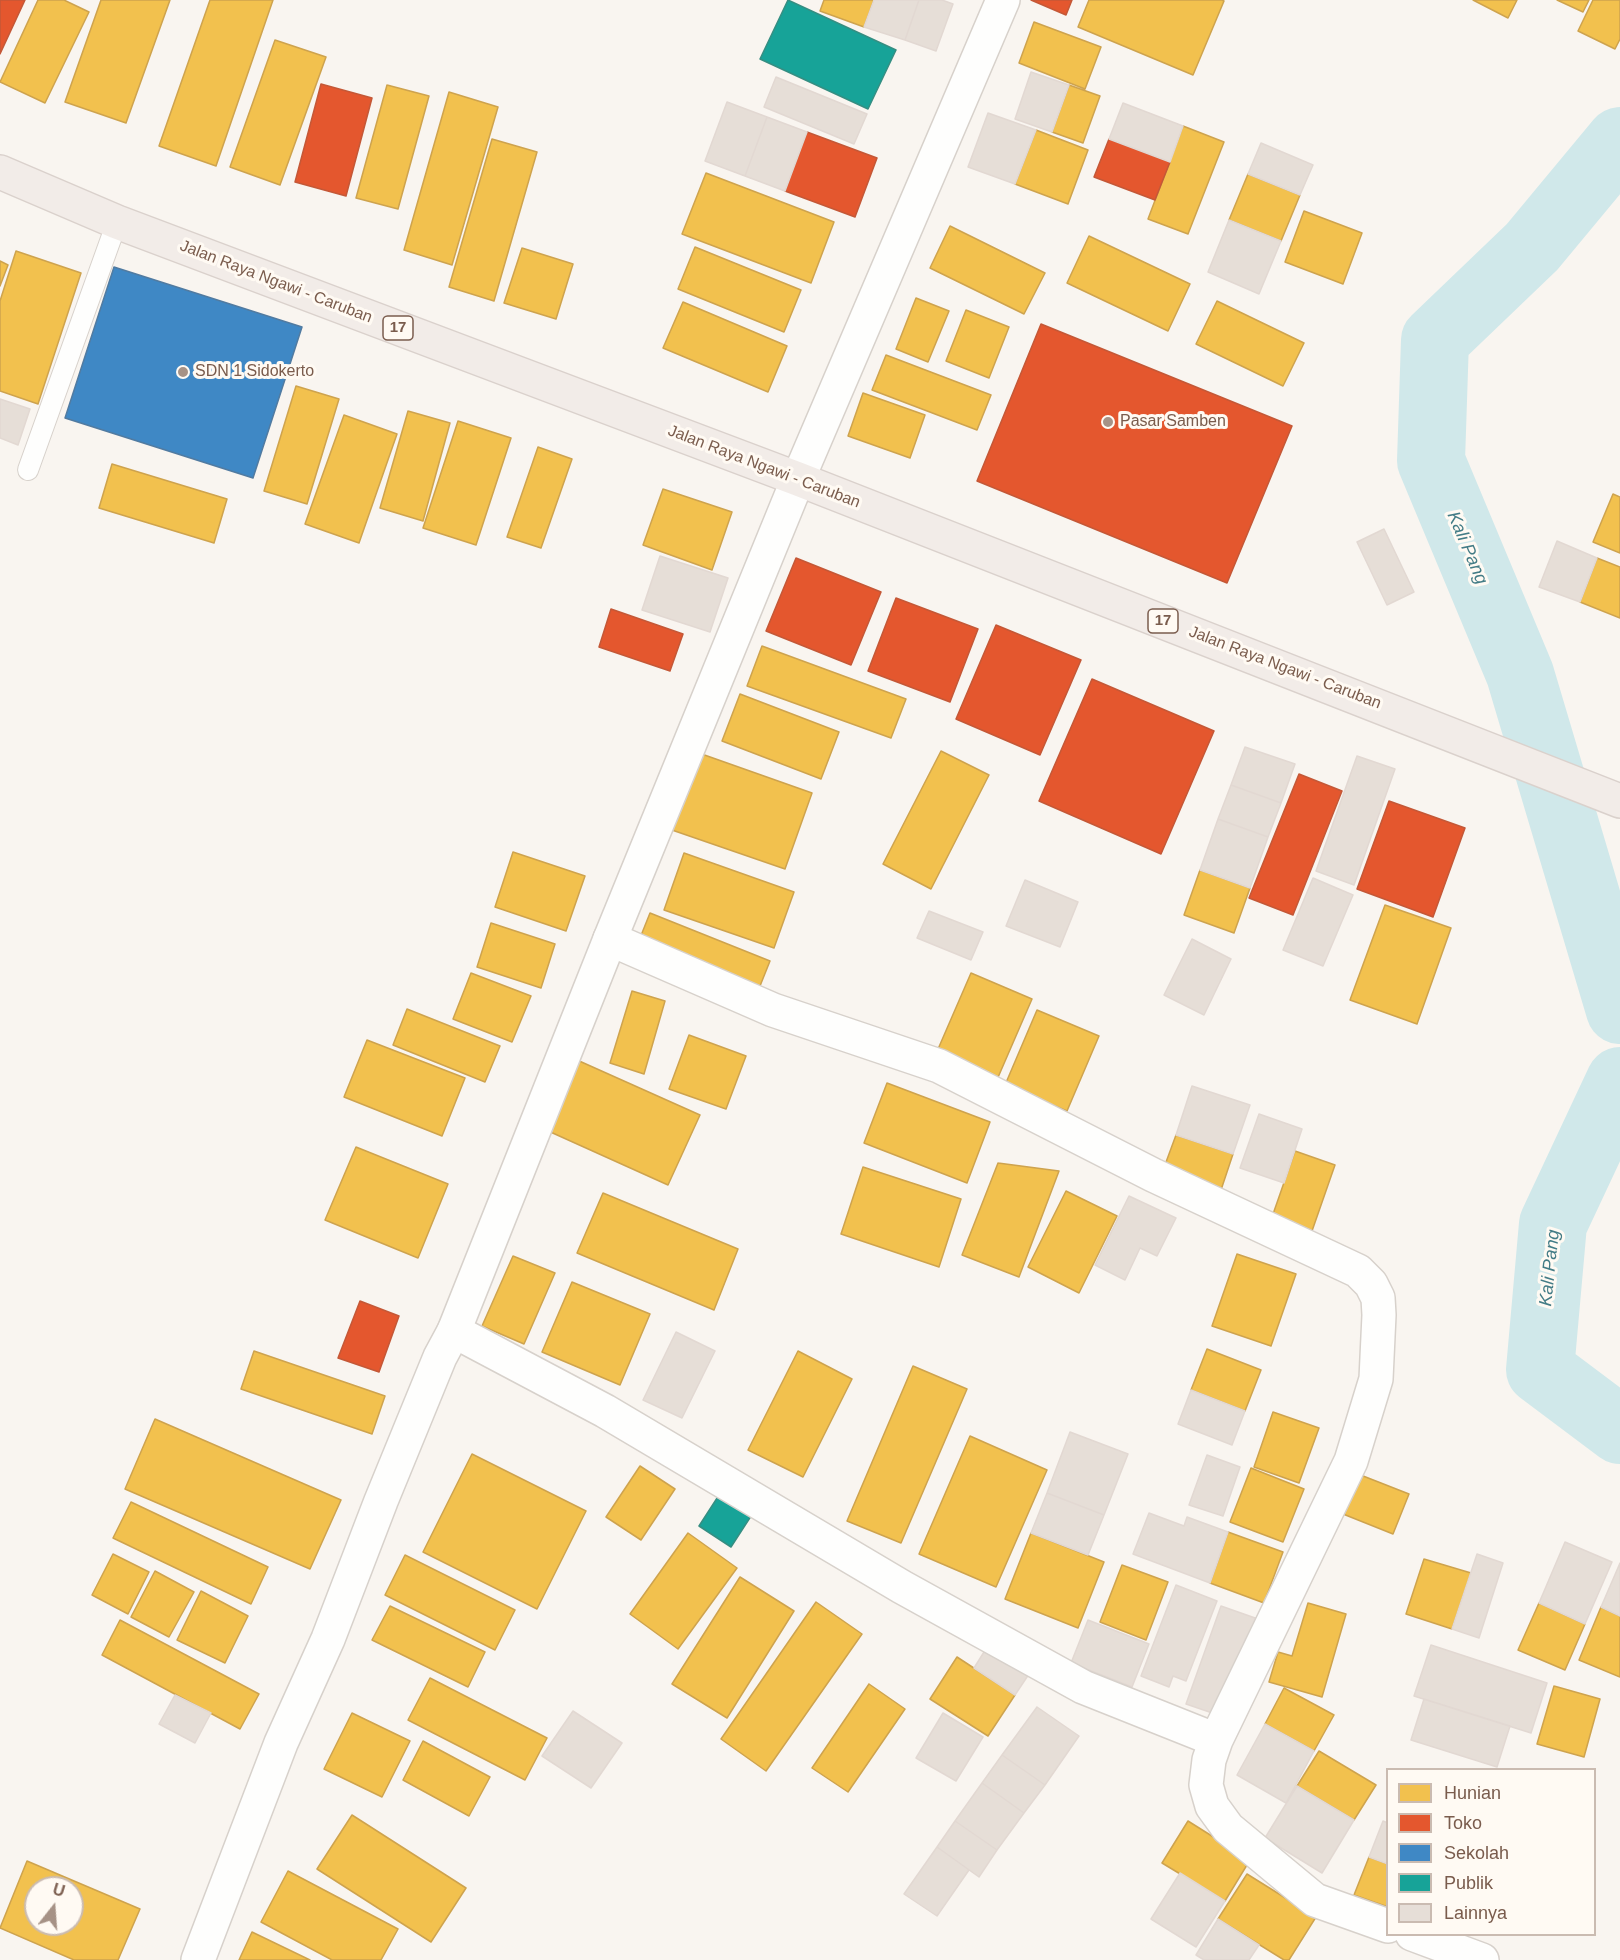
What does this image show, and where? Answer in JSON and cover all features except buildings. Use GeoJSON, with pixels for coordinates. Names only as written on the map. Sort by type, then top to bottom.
{"type":"FeatureCollection","features":[{"type":"Feature","properties":{"kind":"highway","name":"Jalan Raya Ngawi - Caruban"},"geometry":{"type":"LineString","coordinates":[[0,172],[117,222],[798,479],[1528,763],[1620,801]]}},
{"type":"Feature","properties":{"kind":"street"},"geometry":{"type":"LineString","coordinates":[[198,1960],[281,1743],[328,1638],[385,1490],[440,1357],[454,1331],[610,939],[798,479],[1004,0]]}},
{"type":"Feature","properties":{"kind":"street"},"geometry":{"type":"LineString","coordinates":[[610,939],[773,1010],[939,1066],[1154,1175],[1358,1271],[1371,1284],[1378,1298],[1379,1315],[1376,1379],[1351,1461],[1216,1740],[1209,1760],[1206,1785],[1212,1806],[1228,1828],[1315,1899],[1386,1925]]}},
{"type":"Feature","properties":{"kind":"street"},"geometry":{"type":"LineString","coordinates":[[454,1331],[604,1411],[903,1587],[1083,1687],[1216,1740]]}},
{"type":"Feature","properties":{"kind":"street"},"geometry":{"type":"LineString","coordinates":[[1415,1936],[1482,1960]]}},
{"type":"Feature","properties":{"kind":"lane"},"geometry":{"type":"LineString","coordinates":[[28,470],[117,222]]}},
{"type":"Feature","properties":{"kind":"waterway","name":"Kali Pang"},"geometry":{"type":"LineString","coordinates":[[1620,141],[1532,247],[1435,340],[1431,461],[1520,674],[1620,1010]]}},
{"type":"Feature","properties":{"kind":"waterway","name":"Kali Pang"},"geometry":{"type":"LineString","coordinates":[[1620,1081],[1553,1224],[1540,1370],[1620,1430]]}},
{"type":"Feature","properties":{"kind":"place","name":"SDN 1 Sidokerto"},"geometry":{"type":"Point","coordinates":[183,372]}},
{"type":"Feature","properties":{"kind":"place","name":"Pasar Samben"},"geometry":{"type":"Point","coordinates":[1108,422]}}]}
